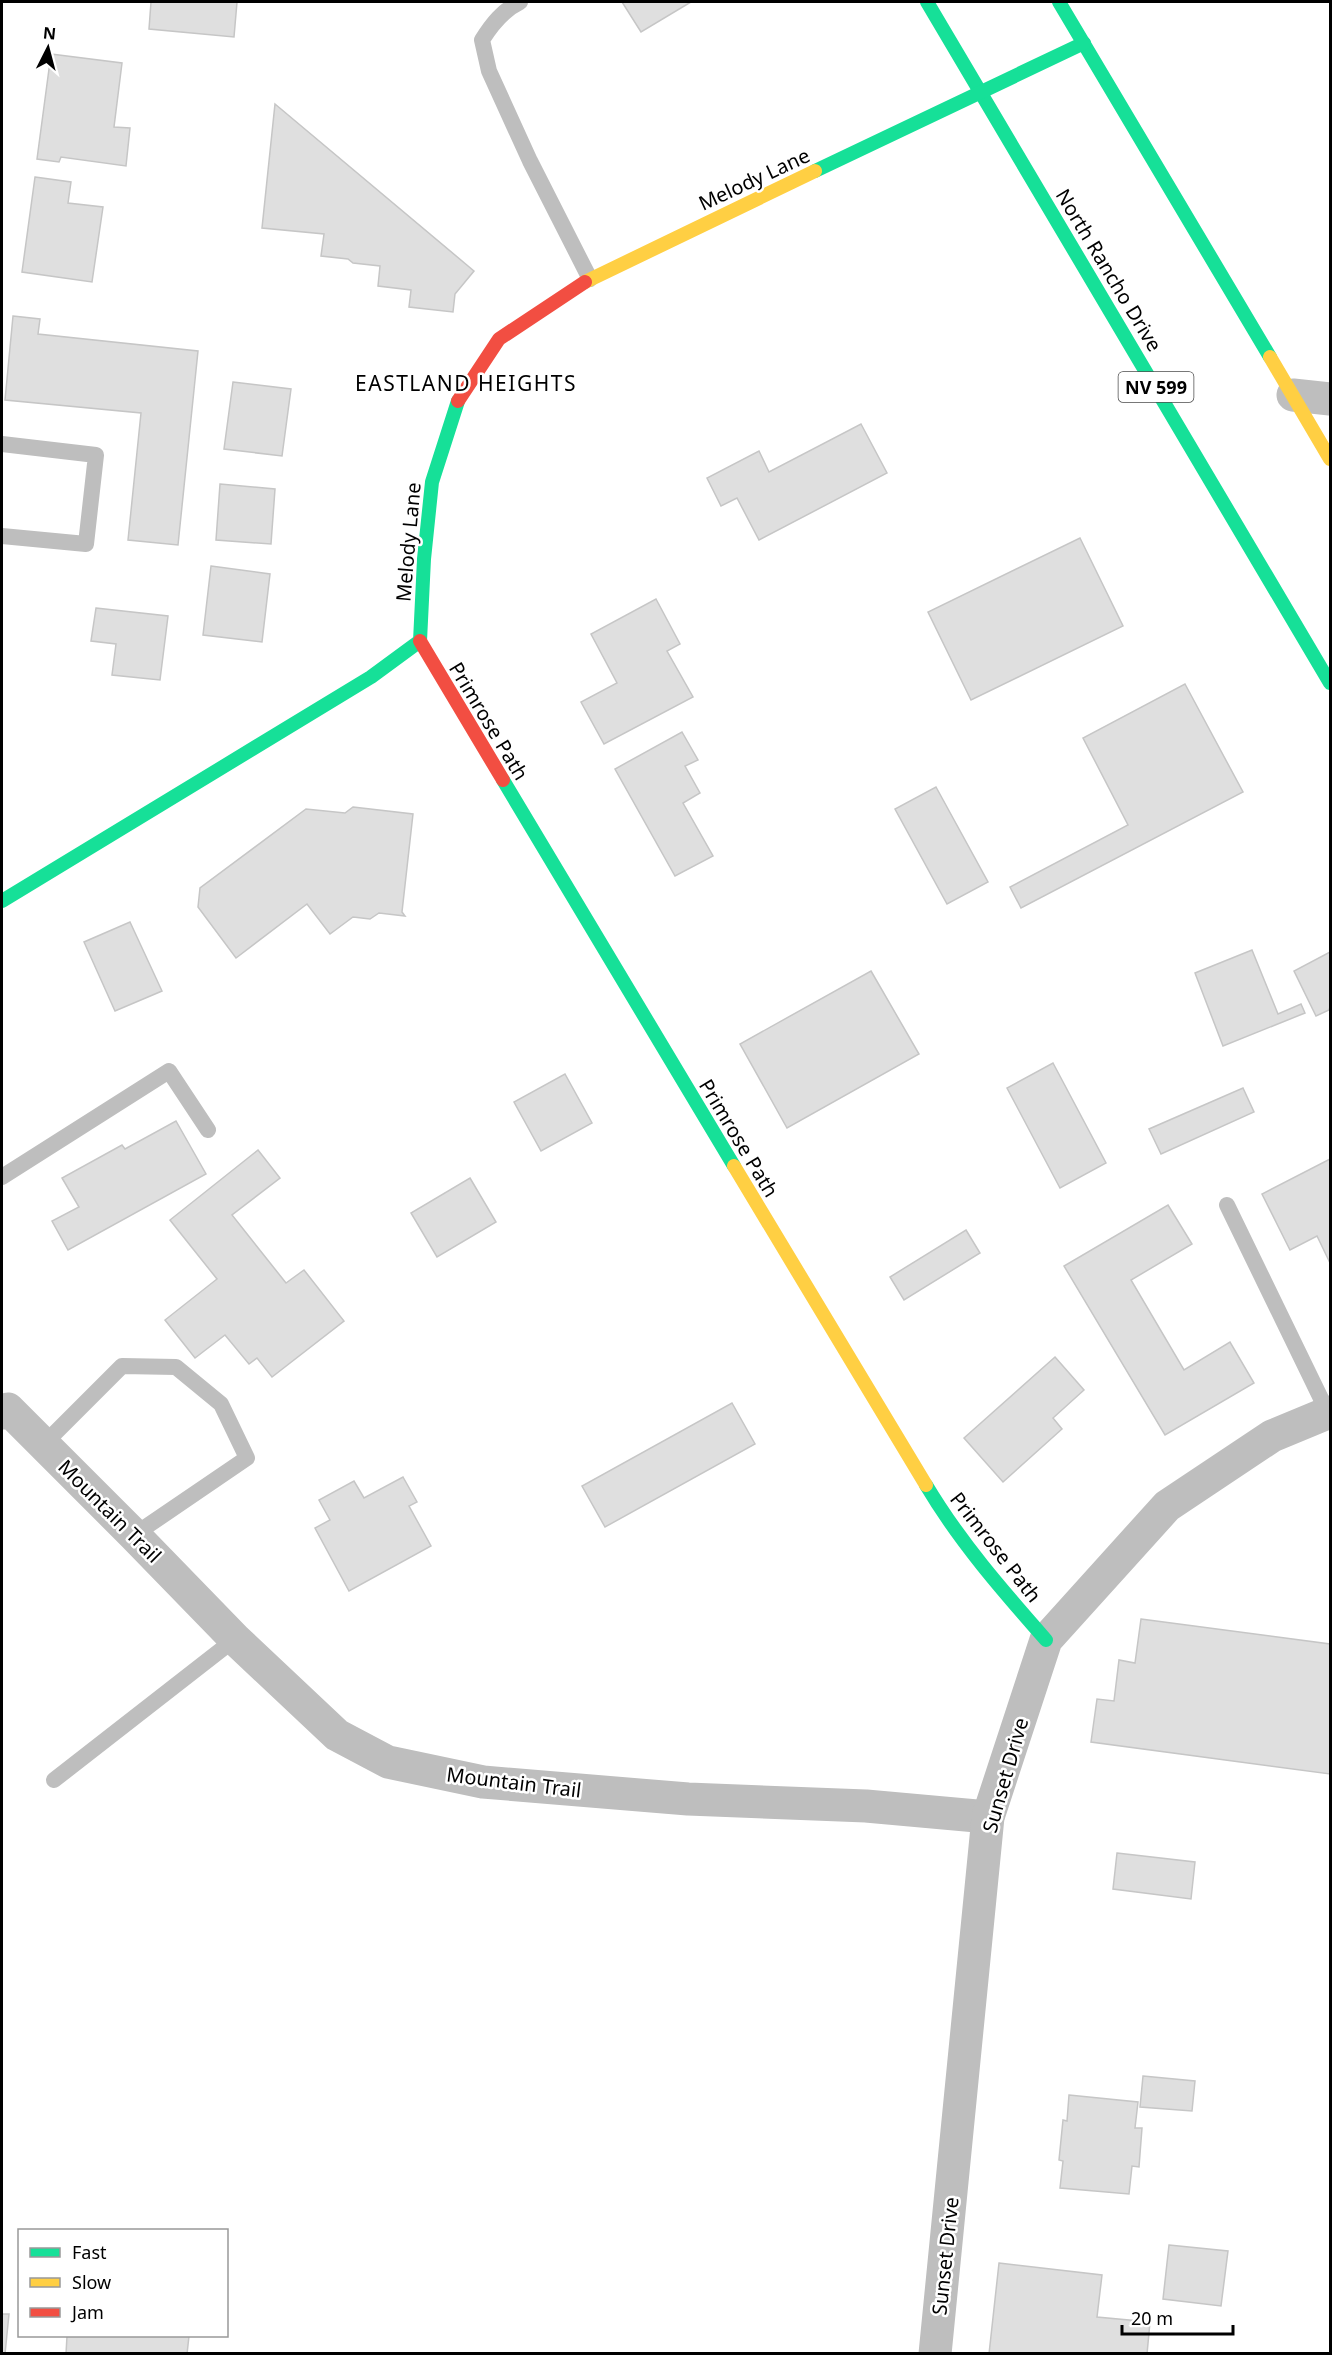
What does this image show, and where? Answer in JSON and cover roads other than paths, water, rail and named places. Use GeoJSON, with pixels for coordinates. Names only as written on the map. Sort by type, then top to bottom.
{"type":"FeatureCollection","features":[{"type":"Feature","properties":{"kind":"street","name":"North Rancho Drive"},"geometry":{"type":"LineString","coordinates":[[927,2],[1330,682]]}},
{"type":"Feature","properties":{"kind":"street"},"geometry":{"type":"LineString","coordinates":[[1059,2],[1330,459]]}},
{"type":"Feature","properties":{"kind":"street","name":"Melody Lane"},"geometry":{"type":"LineString","coordinates":[[420,641],[424,559],[432,482],[458,400],[499,339],[590,279],[1084,43]]}},
{"type":"Feature","properties":{"kind":"street"},"geometry":{"type":"LineString","coordinates":[[1293,395],[1330,399]]}},
{"type":"Feature","properties":{"kind":"street"},"geometry":{"type":"LineString","coordinates":[[2,901],[371,677],[420,641]]}},
{"type":"Feature","properties":{"kind":"street","name":"Primrose Path"},"geometry":{"type":"LineString","coordinates":[[420,641],[949,1524],[1046,1640]]}},
{"type":"Feature","properties":{"kind":"street","name":"Mountain Trail"},"geometry":{"type":"LineString","coordinates":[[4,1408],[44,1444],[235,1639],[337,1735],[388,1762],[483,1782],[688,1799],[867,1806],[988,1817]]}},
{"type":"Feature","properties":{"kind":"street","name":"Sunset Drive"},"geometry":{"type":"LineString","coordinates":[[935,2354],[988,1817],[1046,1640],[1167,1506],[1272,1436],[1329,1413]]}},
{"type":"Feature","properties":{"kind":"lane"},"geometry":{"type":"LineString","coordinates":[[520,2],[510,7],[497,20],[482,40],[489,70],[530,160],[590,279]]}},
{"type":"Feature","properties":{"kind":"lane"},"geometry":{"type":"LineString","coordinates":[[2,444],[96,455],[86,544],[2,536]]}},
{"type":"Feature","properties":{"kind":"lane"},"geometry":{"type":"LineString","coordinates":[[2,1177],[169,1071],[208,1130]]}},
{"type":"Feature","properties":{"kind":"lane"},"geometry":{"type":"LineString","coordinates":[[1227,1205],[1329,1413]]}},
{"type":"Feature","properties":{"kind":"lane"},"geometry":{"type":"LineString","coordinates":[[44,1444],[122,1366],[176,1367],[220,1404],[247,1458],[134,1535]]}},
{"type":"Feature","properties":{"kind":"lane"},"geometry":{"type":"LineString","coordinates":[[54,1780],[235,1639]]}},
{"type":"Feature","properties":{"kind":"district","name":"EASTLAND HEIGHTS"},"geometry":{"type":"Point","coordinates":[466,383]}}]}
